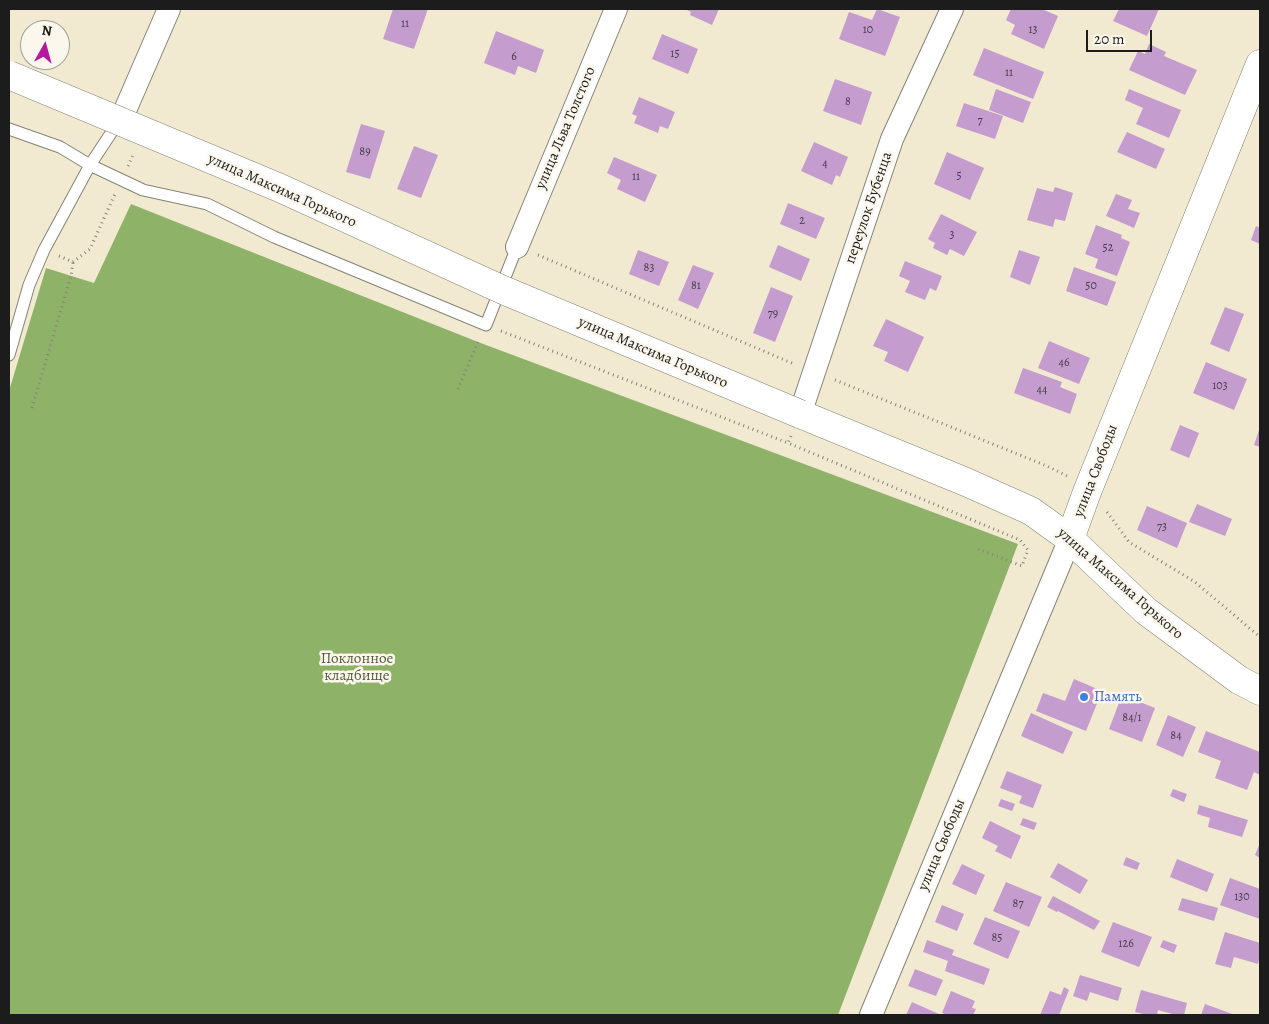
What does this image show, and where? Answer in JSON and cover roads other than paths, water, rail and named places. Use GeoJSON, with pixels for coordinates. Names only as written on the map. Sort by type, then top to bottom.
{"type":"FeatureCollection","features":[{"type":"Feature","properties":{"kind":"main road","name":"улица Свободы"},"geometry":{"type":"LineString","coordinates":[[1070,539],[1087,492],[1260,64]]}},
{"type":"Feature","properties":{"kind":"main road","name":"улица Максима Горького"},"geometry":{"type":"LineString","coordinates":[[9,75],[280,188],[796,422],[990,493],[1030,512],[1070,539],[1146,611],[1239,680],[1260,691]]}},
{"type":"Feature","properties":{"kind":"street"},"geometry":{"type":"LineString","coordinates":[[123,115],[169,9]]}},
{"type":"Feature","properties":{"kind":"street","name":"улица Льва Толстого"},"geometry":{"type":"LineString","coordinates":[[517,247],[616,9]]}},
{"type":"Feature","properties":{"kind":"street","name":"переулок Бубенца"},"geometry":{"type":"LineString","coordinates":[[796,422],[892,139],[952,9]]}},
{"type":"Feature","properties":{"kind":"street","name":"улица Свободы"},"geometry":{"type":"LineString","coordinates":[[871,1015],[1070,539]]}},
{"type":"Feature","properties":{"kind":"lane"},"geometry":{"type":"LineString","coordinates":[[9,355],[29,285],[44,250],[90,166],[123,115],[503,282]]}},
{"type":"Feature","properties":{"kind":"lane"},"geometry":{"type":"LineString","coordinates":[[9,128],[60,146],[90,166],[143,190],[207,204],[274,237],[486,325],[517,247]]}},
{"type":"Feature","properties":{"kind":"place","name":"Память"},"geometry":{"type":"Point","coordinates":[1084,697]}},
{"type":"Feature","properties":{"kind":"park label","name":"Поклонное кладбище"},"geometry":{"type":"Point","coordinates":[357,668]}}]}
